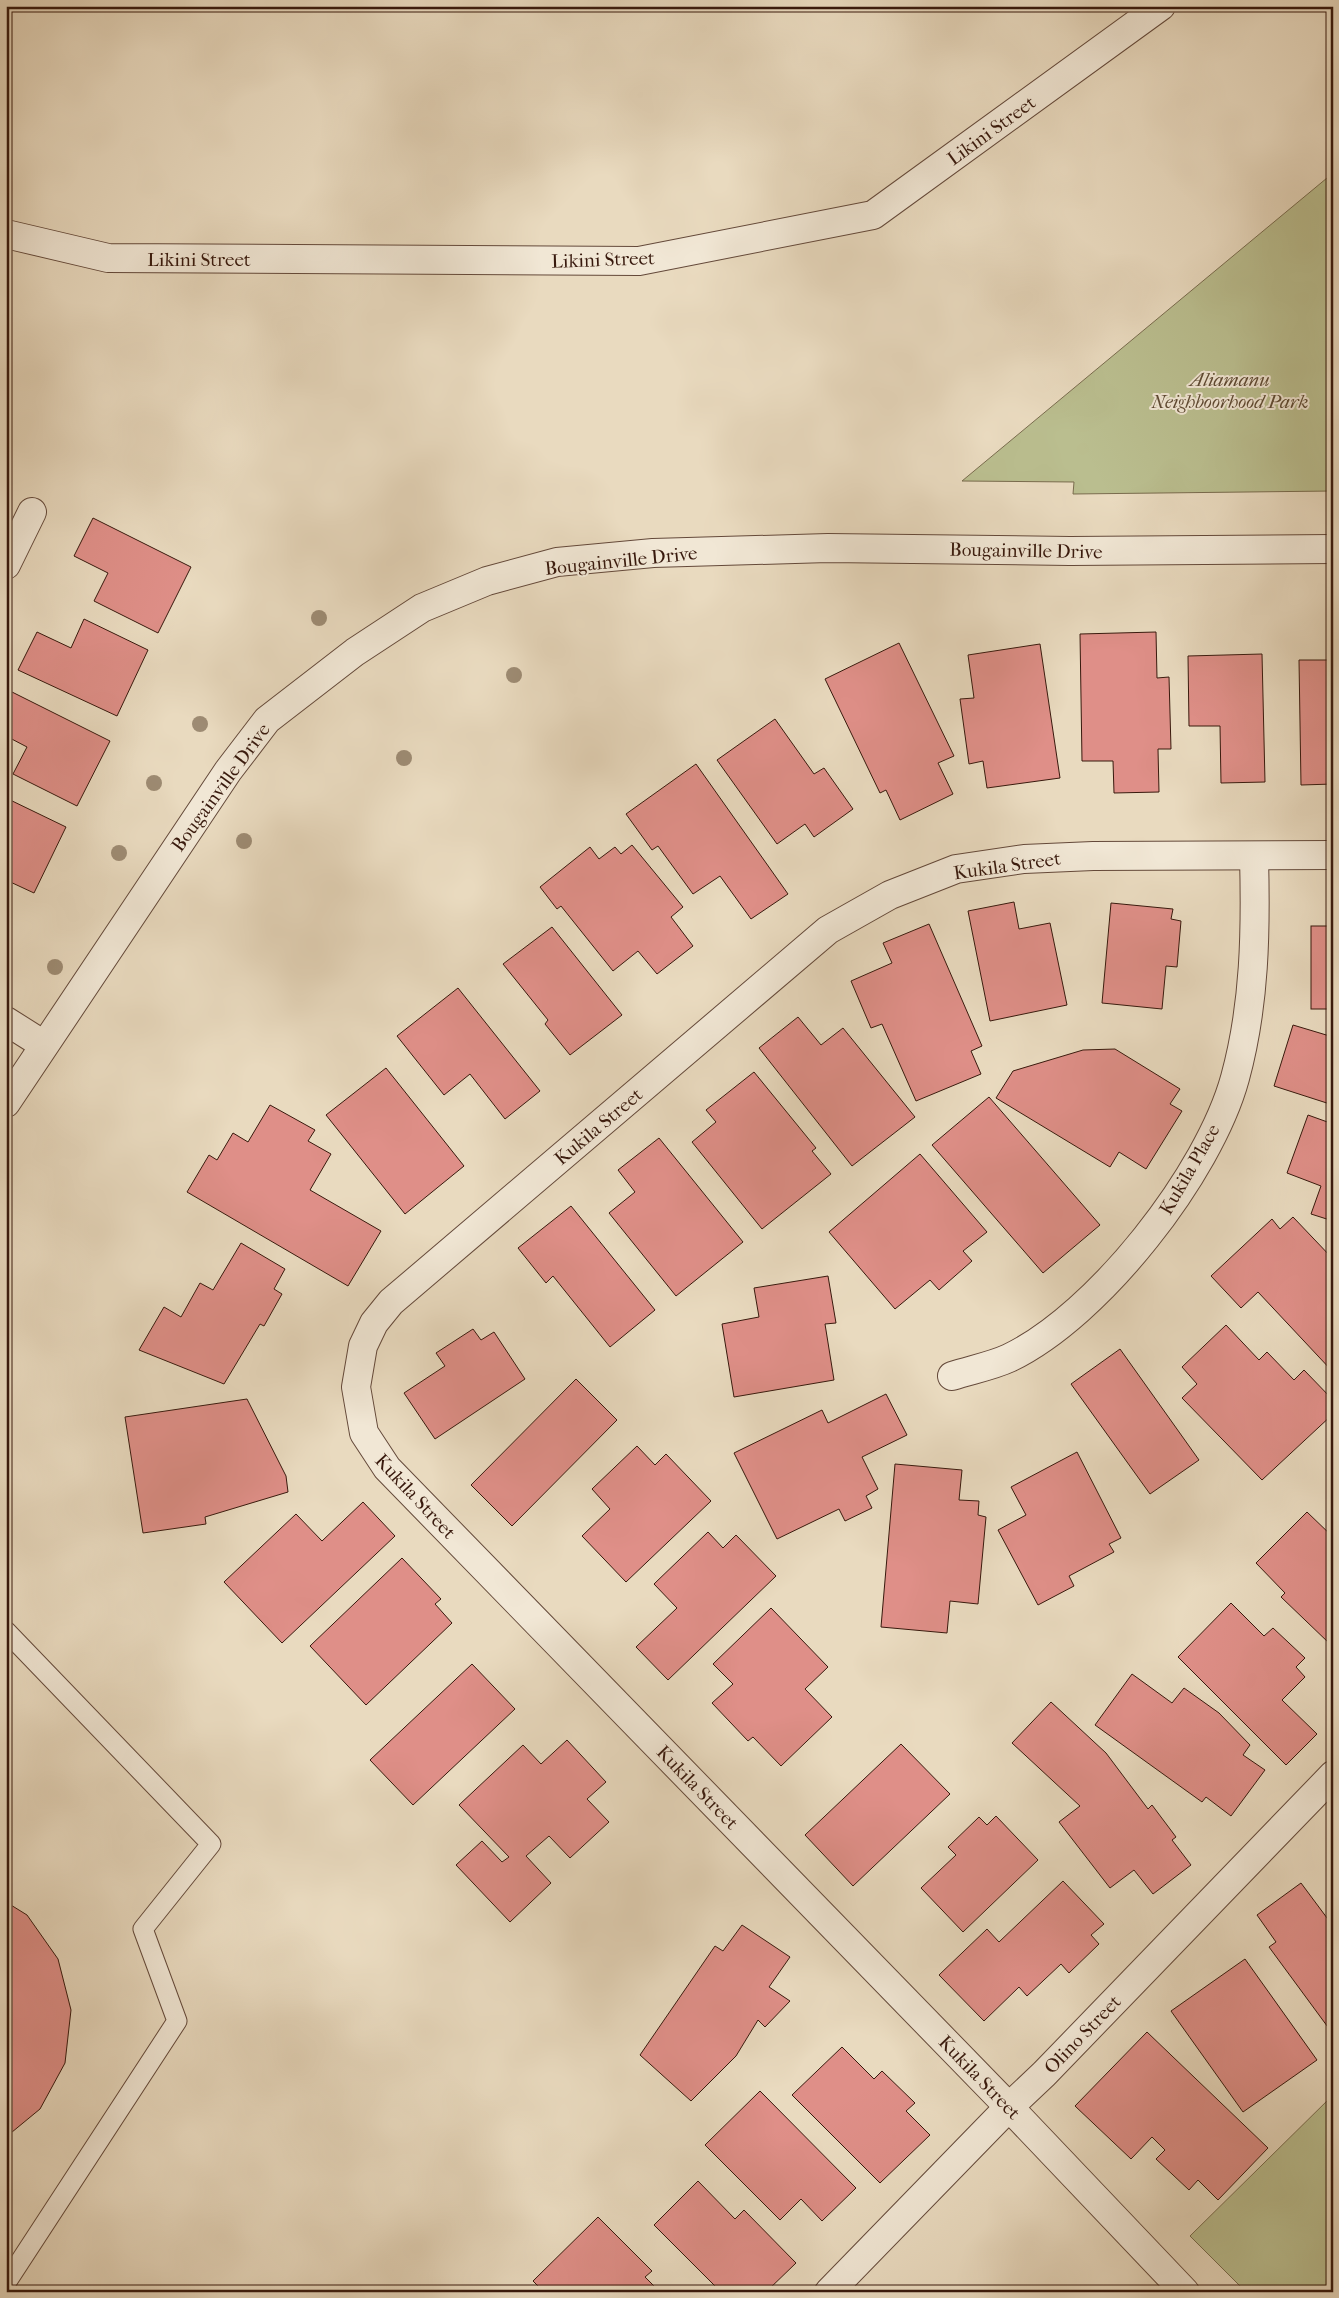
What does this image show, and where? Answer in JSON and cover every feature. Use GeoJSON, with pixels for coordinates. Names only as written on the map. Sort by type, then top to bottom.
{"type":"FeatureCollection","features":[{"type":"Feature","properties":{"kind":"street","name":"Likini Street"},"geometry":{"type":"LineString","coordinates":[[6,234],[108,258],[639,262],[873,215],[1161,6]]}},
{"type":"Feature","properties":{"kind":"street"},"geometry":{"type":"LineString","coordinates":[[6,565],[32,512]]}},
{"type":"Feature","properties":{"kind":"street","name":"Bougainville Drive"},"geometry":{"type":"LineString","coordinates":[[6,1103],[228,771],[267,720],[355,652],[422,608],[487,580],[557,562],[652,553],[828,548],[1070,551],[1333,550]]}},
{"type":"Feature","properties":{"kind":"street","name":"Kukila Street"},"geometry":{"type":"LineString","coordinates":[[1185,2292],[1009,2107],[387,1468],[364,1433],[356,1388],[363,1346],[374,1323],[391,1302],[828,930],[890,895],[956,869],[1024,859],[1093,856],[1333,855]]}},
{"type":"Feature","properties":{"kind":"street","name":"Kukila Place"},"geometry":{"type":"LineString","coordinates":[[952,1376],[1009,1358],[1056,1329],[1100,1290],[1141,1244],[1181,1191],[1212,1134],[1235,1079],[1250,999],[1256,933],[1254,856]]}},
{"type":"Feature","properties":{"kind":"street"},"geometry":{"type":"LineString","coordinates":[[6,1021],[44,1045]]}},
{"type":"Feature","properties":{"kind":"street","name":"Olino Street"},"geometry":{"type":"LineString","coordinates":[[829,2292],[1009,2107],[1044,2074],[1333,1774]]}},
{"type":"Feature","properties":{"kind":"lane"},"geometry":{"type":"LineString","coordinates":[[6,1630],[211,1844],[143,1929],[178,2021],[6,2283]]}},
{"type":"Feature","properties":{"kind":"green space","name":"Aliamanu Neighboorhood Park"},"geometry":{"type":"Polygon","coordinates":[[[1333,173],[1333,491],[1073,494],[1074,482],[962,481],[1333,173]]]}},
{"type":"Feature","properties":{"kind":"green space"},"geometry":{"type":"Polygon","coordinates":[[[1333,2095],[1333,2292],[1246,2292],[1190,2236],[1333,2095]]]}},
{"type":"Feature","properties":{"kind":"building"},"geometry":{"type":"Polygon","coordinates":[[[93,518],[191,567],[158,633],[94,601],[108,573],[74,556],[93,518]]]}},
{"type":"Feature","properties":{"kind":"building"},"geometry":{"type":"Polygon","coordinates":[[[84,619],[148,650],[117,716],[18,670],[37,632],[71,648],[84,619]]]}},
{"type":"Feature","properties":{"kind":"building"},"geometry":{"type":"Polygon","coordinates":[[[1156,632],[1157,678],[1169,677],[1171,749],[1158,749],[1159,792],[1114,793],[1113,761],[1082,761],[1080,634],[1156,632]]]}},
{"type":"Feature","properties":{"kind":"building"},"geometry":{"type":"Polygon","coordinates":[[[899,643],[954,756],[938,763],[953,794],[900,820],[886,790],[880,793],[825,679],[899,643]]]}},
{"type":"Feature","properties":{"kind":"building"},"geometry":{"type":"Polygon","coordinates":[[[1040,644],[1060,778],[987,788],[983,761],[969,764],[960,699],[974,698],[968,655],[1040,644]]]}},
{"type":"Feature","properties":{"kind":"building"},"geometry":{"type":"Polygon","coordinates":[[[1262,654],[1265,782],[1221,783],[1220,726],[1189,726],[1188,656],[1262,654]]]}},
{"type":"Feature","properties":{"kind":"building"},"geometry":{"type":"Polygon","coordinates":[[[1299,660],[1333,660],[1333,784],[1301,785],[1299,660]]]}},
{"type":"Feature","properties":{"kind":"building"},"geometry":{"type":"Polygon","coordinates":[[[12,692],[110,741],[77,806],[13,774],[27,747],[6,736],[6,704],[12,692]]]}},
{"type":"Feature","properties":{"kind":"building"},"geometry":{"type":"Polygon","coordinates":[[[775,719],[814,774],[824,768],[853,809],[814,837],[805,824],[777,844],[717,760],[775,719]]]}},
{"type":"Feature","properties":{"kind":"building"},"geometry":{"type":"Polygon","coordinates":[[[696,764],[788,894],[751,919],[720,876],[693,894],[658,846],[652,850],[626,814],[696,764]]]}},
{"type":"Feature","properties":{"kind":"building"},"geometry":{"type":"Polygon","coordinates":[[[6,798],[66,827],[34,893],[6,880],[6,798]]]}},
{"type":"Feature","properties":{"kind":"building"},"geometry":{"type":"Polygon","coordinates":[[[632,845],[683,907],[671,917],[693,946],[657,974],[638,951],[613,971],[561,906],[557,909],[540,887],[590,847],[599,859],[615,847],[621,854],[632,845]]]}},
{"type":"Feature","properties":{"kind":"building"},"geometry":{"type":"Polygon","coordinates":[[[1014,902],[1019,929],[1050,923],[1067,1005],[990,1021],[968,911],[1014,902]]]}},
{"type":"Feature","properties":{"kind":"building"},"geometry":{"type":"Polygon","coordinates":[[[1111,903],[1173,909],[1171,919],[1181,921],[1177,967],[1166,966],[1162,1009],[1102,1003],[1111,903]]]}},
{"type":"Feature","properties":{"kind":"building"},"geometry":{"type":"Polygon","coordinates":[[[929,924],[982,1046],[971,1051],[981,1074],[916,1101],[882,1024],[871,1028],[851,981],[892,963],[883,943],[929,924]]]}},
{"type":"Feature","properties":{"kind":"building"},"geometry":{"type":"Polygon","coordinates":[[[1311,926],[1333,926],[1333,1009],[1311,1009],[1311,926]]]}},
{"type":"Feature","properties":{"kind":"building"},"geometry":{"type":"Polygon","coordinates":[[[552,927],[622,1015],[570,1055],[545,1024],[548,1020],[503,964],[552,927]]]}},
{"type":"Feature","properties":{"kind":"building"},"geometry":{"type":"Polygon","coordinates":[[[458,988],[540,1091],[505,1119],[470,1074],[444,1095],[397,1036],[458,988]]]}},
{"type":"Feature","properties":{"kind":"building"},"geometry":{"type":"Polygon","coordinates":[[[798,1017],[821,1045],[843,1028],[915,1117],[852,1166],[759,1048],[798,1017]]]}},
{"type":"Feature","properties":{"kind":"building"},"geometry":{"type":"Polygon","coordinates":[[[1293,1025],[1333,1037],[1333,1105],[1274,1086],[1293,1025]]]}},
{"type":"Feature","properties":{"kind":"building"},"geometry":{"type":"Polygon","coordinates":[[[1115,1049],[1180,1089],[1170,1104],[1182,1111],[1146,1169],[1119,1152],[1110,1167],[996,1098],[1013,1071],[1083,1050],[1115,1049]]]}},
{"type":"Feature","properties":{"kind":"building"},"geometry":{"type":"Polygon","coordinates":[[[386,1068],[464,1166],[405,1214],[326,1115],[386,1068]]]}},
{"type":"Feature","properties":{"kind":"building"},"geometry":{"type":"Polygon","coordinates":[[[754,1072],[816,1148],[812,1151],[831,1174],[762,1229],[692,1142],[716,1122],[706,1110],[754,1072]]]}},
{"type":"Feature","properties":{"kind":"building"},"geometry":{"type":"Polygon","coordinates":[[[989,1097],[1100,1225],[1043,1273],[932,1145],[989,1097]]]}},
{"type":"Feature","properties":{"kind":"building"},"geometry":{"type":"Polygon","coordinates":[[[270,1105],[315,1130],[308,1141],[331,1154],[310,1190],[381,1231],[348,1286],[187,1192],[209,1155],[217,1160],[233,1133],[248,1142],[270,1105]]]}},
{"type":"Feature","properties":{"kind":"building"},"geometry":{"type":"Polygon","coordinates":[[[1308,1115],[1333,1124],[1333,1221],[1311,1214],[1321,1186],[1287,1173],[1308,1115]]]}},
{"type":"Feature","properties":{"kind":"building"},"geometry":{"type":"Polygon","coordinates":[[[659,1138],[743,1242],[676,1296],[609,1213],[635,1192],[618,1170],[659,1138]]]}},
{"type":"Feature","properties":{"kind":"building"},"geometry":{"type":"Polygon","coordinates":[[[920,1154],[987,1232],[963,1251],[972,1261],[939,1290],[930,1280],[895,1309],[829,1232],[920,1154]]]}},
{"type":"Feature","properties":{"kind":"building"},"geometry":{"type":"Polygon","coordinates":[[[571,1206],[655,1310],[610,1347],[553,1276],[546,1283],[518,1248],[571,1206]]]}},
{"type":"Feature","properties":{"kind":"building"},"geometry":{"type":"Polygon","coordinates":[[[1293,1217],[1333,1259],[1331,1282],[1333,1284],[1333,1372],[1258,1292],[1241,1308],[1211,1276],[1272,1219],[1280,1229],[1293,1217]]]}},
{"type":"Feature","properties":{"kind":"building"},"geometry":{"type":"Polygon","coordinates":[[[241,1243],[285,1269],[274,1289],[282,1294],[264,1326],[260,1324],[224,1384],[139,1350],[164,1307],[181,1317],[200,1283],[213,1290],[241,1243]]]}},
{"type":"Feature","properties":{"kind":"building"},"geometry":{"type":"Polygon","coordinates":[[[828,1276],[836,1323],[825,1324],[834,1380],[734,1397],[722,1324],[759,1317],[754,1288],[828,1276]]]}},
{"type":"Feature","properties":{"kind":"building"},"geometry":{"type":"Polygon","coordinates":[[[1226,1325],[1259,1360],[1267,1352],[1294,1380],[1304,1370],[1333,1400],[1333,1414],[1262,1480],[1182,1398],[1197,1384],[1182,1367],[1226,1325]]]}},
{"type":"Feature","properties":{"kind":"building"},"geometry":{"type":"Polygon","coordinates":[[[473,1329],[481,1340],[494,1332],[525,1379],[435,1439],[404,1393],[445,1366],[436,1353],[473,1329]]]}},
{"type":"Feature","properties":{"kind":"building"},"geometry":{"type":"Polygon","coordinates":[[[1120,1349],[1199,1460],[1150,1494],[1071,1384],[1120,1349]]]}},
{"type":"Feature","properties":{"kind":"building"},"geometry":{"type":"Polygon","coordinates":[[[576,1379],[617,1420],[512,1526],[471,1485],[576,1379]]]}},
{"type":"Feature","properties":{"kind":"building"},"geometry":{"type":"Polygon","coordinates":[[[886,1394],[907,1435],[862,1457],[878,1489],[866,1496],[872,1508],[845,1521],[839,1509],[777,1539],[734,1453],[822,1410],[828,1423],[886,1394]]]}},
{"type":"Feature","properties":{"kind":"building"},"geometry":{"type":"Polygon","coordinates":[[[247,1399],[286,1476],[288,1492],[205,1517],[206,1524],[143,1533],[125,1417],[247,1399]]]}},
{"type":"Feature","properties":{"kind":"building"},"geometry":{"type":"Polygon","coordinates":[[[637,1446],[655,1465],[666,1454],[711,1501],[626,1582],[582,1536],[610,1509],[592,1489],[637,1446]]]}},
{"type":"Feature","properties":{"kind":"building"},"geometry":{"type":"Polygon","coordinates":[[[1077,1452],[1121,1538],[1109,1544],[1114,1552],[1069,1576],[1074,1586],[1038,1605],[998,1530],[1026,1515],[1011,1487],[1077,1452]]]}},
{"type":"Feature","properties":{"kind":"building"},"geometry":{"type":"Polygon","coordinates":[[[895,1464],[962,1470],[959,1500],[979,1501],[978,1515],[986,1517],[978,1604],[950,1601],[947,1633],[881,1627],[895,1464]]]}},
{"type":"Feature","properties":{"kind":"building"},"geometry":{"type":"Polygon","coordinates":[[[363,1502],[395,1536],[282,1643],[224,1582],[296,1514],[322,1541],[363,1502]]]}},
{"type":"Feature","properties":{"kind":"building"},"geometry":{"type":"Polygon","coordinates":[[[1307,1512],[1333,1537],[1333,1641],[1330,1644],[1281,1597],[1285,1593],[1256,1563],[1307,1512]]]}},
{"type":"Feature","properties":{"kind":"building"},"geometry":{"type":"Polygon","coordinates":[[[708,1532],[723,1548],[736,1535],[776,1576],[668,1680],[636,1647],[677,1608],[654,1584],[708,1532]]]}},
{"type":"Feature","properties":{"kind":"building"},"geometry":{"type":"Polygon","coordinates":[[[402,1558],[441,1599],[435,1604],[452,1623],[366,1705],[310,1646],[402,1558]]]}},
{"type":"Feature","properties":{"kind":"building"},"geometry":{"type":"Polygon","coordinates":[[[1231,1603],[1264,1636],[1273,1628],[1305,1658],[1296,1667],[1305,1677],[1282,1700],[1317,1734],[1286,1765],[1178,1657],[1231,1603]]]}},
{"type":"Feature","properties":{"kind":"building"},"geometry":{"type":"Polygon","coordinates":[[[771,1608],[828,1667],[805,1689],[832,1717],[781,1766],[753,1737],[748,1741],[712,1703],[733,1684],[713,1664],[771,1608]]]}},
{"type":"Feature","properties":{"kind":"building"},"geometry":{"type":"Polygon","coordinates":[[[472,1664],[515,1709],[413,1805],[370,1760],[472,1664]]]}},
{"type":"Feature","properties":{"kind":"building"},"geometry":{"type":"Polygon","coordinates":[[[1132,1674],[1172,1703],[1184,1688],[1219,1713],[1250,1745],[1243,1755],[1265,1770],[1231,1816],[1206,1797],[1202,1802],[1095,1725],[1132,1674]]]}},
{"type":"Feature","properties":{"kind":"building"},"geometry":{"type":"Polygon","coordinates":[[[1051,1702],[1106,1753],[1148,1809],[1152,1805],[1176,1837],[1172,1840],[1191,1865],[1153,1894],[1134,1870],[1110,1888],[1059,1822],[1080,1806],[1012,1743],[1051,1702]]]}},
{"type":"Feature","properties":{"kind":"building"},"geometry":{"type":"Polygon","coordinates":[[[567,1740],[606,1782],[587,1799],[609,1822],[570,1858],[549,1836],[526,1856],[551,1883],[510,1922],[456,1865],[482,1841],[502,1862],[509,1857],[459,1805],[523,1745],[541,1764],[567,1740]]]}},
{"type":"Feature","properties":{"kind":"building"},"geometry":{"type":"Polygon","coordinates":[[[901,1744],[950,1794],[853,1886],[805,1835],[901,1744]]]}},
{"type":"Feature","properties":{"kind":"building"},"geometry":{"type":"Polygon","coordinates":[[[996,1816],[1038,1860],[963,1932],[921,1888],[956,1855],[948,1847],[979,1817],[987,1825],[996,1816]]]}},
{"type":"Feature","properties":{"kind":"building"},"geometry":{"type":"Polygon","coordinates":[[[1333,1874],[1333,1885],[1327,1880],[1333,1874]]]}},
{"type":"Feature","properties":{"kind":"building"},"geometry":{"type":"Polygon","coordinates":[[[1063,1881],[1104,1924],[1091,1935],[1099,1944],[1069,1973],[1061,1964],[1027,1996],[1019,1987],[984,2021],[939,1975],[987,1929],[999,1942],[1063,1881]]]}},
{"type":"Feature","properties":{"kind":"building"},"geometry":{"type":"Polygon","coordinates":[[[1301,1883],[1333,1926],[1333,2034],[1269,1947],[1276,1942],[1257,1915],[1301,1883]]]}},
{"type":"Feature","properties":{"kind":"building"},"geometry":{"type":"Polygon","coordinates":[[[6,1902],[27,1915],[58,1959],[71,2010],[65,2063],[40,2109],[6,2137],[6,1902]]]}},
{"type":"Feature","properties":{"kind":"building"},"geometry":{"type":"Polygon","coordinates":[[[742,1925],[790,1957],[769,1987],[790,2001],[765,2027],[758,2020],[736,2056],[691,2101],[640,2055],[715,1946],[723,1951],[742,1925]]]}},
{"type":"Feature","properties":{"kind":"building"},"geometry":{"type":"Polygon","coordinates":[[[1245,1959],[1317,2060],[1243,2112],[1171,2011],[1245,1959]]]}},
{"type":"Feature","properties":{"kind":"building"},"geometry":{"type":"Polygon","coordinates":[[[1147,2032],[1268,2148],[1218,2200],[1198,2180],[1189,2190],[1156,2159],[1165,2150],[1152,2137],[1131,2159],[1075,2106],[1147,2032]]]}},
{"type":"Feature","properties":{"kind":"building"},"geometry":{"type":"Polygon","coordinates":[[[842,2047],[874,2079],[882,2071],[915,2103],[906,2111],[930,2135],[880,2183],[792,2095],[842,2047]]]}},
{"type":"Feature","properties":{"kind":"building"},"geometry":{"type":"Polygon","coordinates":[[[760,2091],[856,2188],[822,2221],[801,2199],[780,2220],[705,2145],[760,2091]]]}},
{"type":"Feature","properties":{"kind":"building"},"geometry":{"type":"Polygon","coordinates":[[[698,2181],[735,2219],[744,2210],[796,2263],[766,2292],[721,2292],[654,2225],[698,2181]]]}},
{"type":"Feature","properties":{"kind":"building"},"geometry":{"type":"Polygon","coordinates":[[[598,2217],[652,2271],[645,2277],[660,2292],[607,2292],[604,2289],[601,2292],[544,2292],[533,2281],[598,2217]]]}}]}
